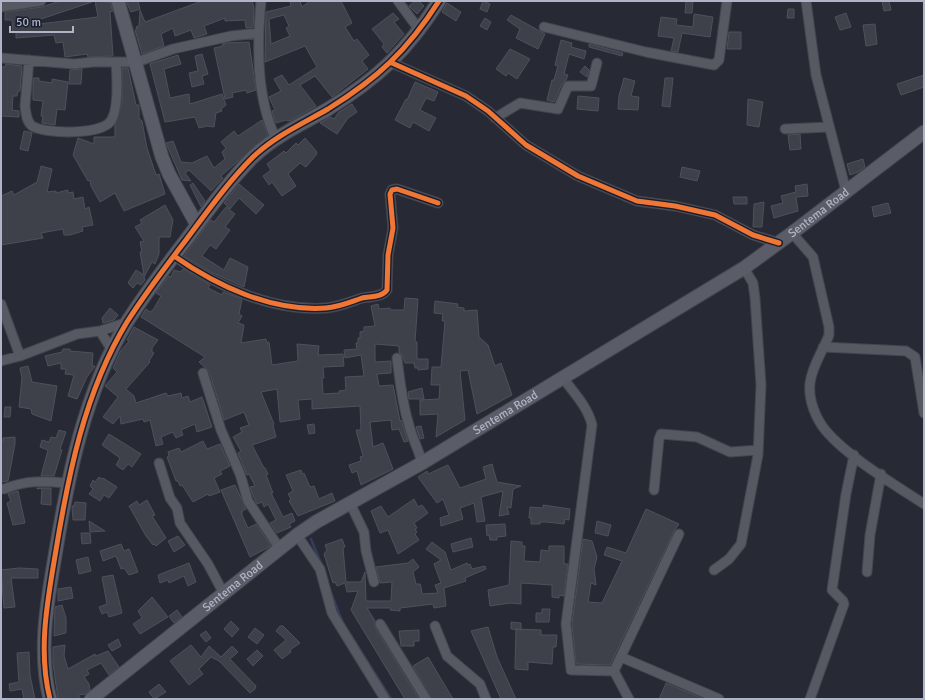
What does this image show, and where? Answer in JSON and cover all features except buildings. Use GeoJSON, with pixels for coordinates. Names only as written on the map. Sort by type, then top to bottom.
{"type":"FeatureCollection","features":[{"type":"Feature","properties":{"kind":"street"},"geometry":{"type":"LineString","coordinates":[[1,7],[41,1]]}},
{"type":"Feature","properties":{"kind":"street"},"geometry":{"type":"LineString","coordinates":[[118,1],[137,62],[162,156],[169,174],[197,225]]}},
{"type":"Feature","properties":{"kind":"street"},"geometry":{"type":"LineString","coordinates":[[261,1],[258,33],[258,56],[267,119],[276,139]]}},
{"type":"Feature","properties":{"kind":"street"},"geometry":{"type":"LineString","coordinates":[[398,1],[420,31]]}},
{"type":"Feature","properties":{"kind":"street"},"geometry":{"type":"LineString","coordinates":[[50,699],[45,680],[44,648],[48,597],[67,483],[86,414],[112,350],[128,322],[174,256],[246,164],[276,139],[354,93],[392,62],[420,31],[439,1]]}},
{"type":"Feature","properties":{"kind":"street"},"geometry":{"type":"LineString","coordinates":[[544,27],[646,52],[714,64],[719,60],[727,1]]}},
{"type":"Feature","properties":{"kind":"street"},"geometry":{"type":"LineString","coordinates":[[806,1],[816,75],[846,191]]}},
{"type":"Feature","properties":{"kind":"street"},"geometry":{"type":"LineString","coordinates":[[1,58],[74,64],[137,62],[173,49],[231,36],[258,33]]}},
{"type":"Feature","properties":{"kind":"street"},"geometry":{"type":"LineString","coordinates":[[29,60],[25,106],[26,113],[31,124],[50,130],[77,132],[94,130],[106,125],[111,120],[117,85],[116,62]]}},
{"type":"Feature","properties":{"kind":"street"},"geometry":{"type":"LineString","coordinates":[[392,62],[466,96],[495,118],[526,145],[578,176],[637,201],[675,206],[715,215],[753,235],[779,243]]}},
{"type":"Feature","properties":{"kind":"street"},"geometry":{"type":"LineString","coordinates":[[495,118],[520,103],[558,108],[568,86],[591,86],[597,64]]}},
{"type":"Feature","properties":{"kind":"street"},"geometry":{"type":"LineString","coordinates":[[785,129],[829,127]]}},
{"type":"Feature","properties":{"kind":"street","name":"Sentema Road"},"geometry":{"type":"LineString","coordinates":[[91,699],[297,535],[316,522],[422,463],[744,268],[924,132]]}},
{"type":"Feature","properties":{"kind":"street"},"geometry":{"type":"LineString","coordinates":[[174,256],[191,268],[241,293],[281,306],[307,309],[335,307],[363,298],[382,295],[387,290],[388,255],[393,228],[390,194],[392,190],[397,189],[438,203]]}},
{"type":"Feature","properties":{"kind":"street"},"geometry":{"type":"LineString","coordinates":[[792,233],[809,250],[816,266],[829,327],[828,335],[810,383],[811,401],[825,430],[854,455],[924,504]]}},
{"type":"Feature","properties":{"kind":"street"},"geometry":{"type":"LineString","coordinates":[[714,570],[729,560],[741,544],[758,450],[761,384],[755,298],[753,283],[744,268]]}},
{"type":"Feature","properties":{"kind":"street"},"geometry":{"type":"LineString","coordinates":[[1,304],[20,356]]}},
{"type":"Feature","properties":{"kind":"street"},"geometry":{"type":"LineString","coordinates":[[1,361],[20,356],[77,334],[100,331],[128,322]]}},
{"type":"Feature","properties":{"kind":"street"},"geometry":{"type":"LineString","coordinates":[[100,331],[112,350]]}},
{"type":"Feature","properties":{"kind":"street"},"geometry":{"type":"LineString","coordinates":[[823,348],[910,352],[915,357],[924,412]]}},
{"type":"Feature","properties":{"kind":"street"},"geometry":{"type":"LineString","coordinates":[[397,358],[399,384],[409,427],[422,463]]}},
{"type":"Feature","properties":{"kind":"street"},"geometry":{"type":"LineString","coordinates":[[203,373],[221,430],[240,474],[248,501],[280,549]]}},
{"type":"Feature","properties":{"kind":"street"},"geometry":{"type":"LineString","coordinates":[[564,378],[590,416],[592,425],[566,624],[571,670],[614,671]]}},
{"type":"Feature","properties":{"kind":"street"},"geometry":{"type":"LineString","coordinates":[[654,490],[659,439],[661,434],[700,437],[730,452],[758,450]]}},
{"type":"Feature","properties":{"kind":"street"},"geometry":{"type":"LineString","coordinates":[[810,699],[844,604],[832,590],[845,500],[854,455]]}},
{"type":"Feature","properties":{"kind":"street"},"geometry":{"type":"LineString","coordinates":[[159,463],[170,498],[177,508],[180,523],[208,564],[224,594]]}},
{"type":"Feature","properties":{"kind":"street"},"geometry":{"type":"LineString","coordinates":[[867,572],[870,535],[881,474]]}},
{"type":"Feature","properties":{"kind":"street"},"geometry":{"type":"LineString","coordinates":[[4,489],[19,483],[33,481],[67,483]]}},
{"type":"Feature","properties":{"kind":"street"},"geometry":{"type":"LineString","coordinates":[[350,503],[364,532],[374,582]]}},
{"type":"Feature","properties":{"kind":"street"},"geometry":{"type":"LineString","coordinates":[[614,671],[679,534]]}},
{"type":"Feature","properties":{"kind":"street"},"geometry":{"type":"LineString","coordinates":[[297,535],[320,569],[332,613],[384,699]]}},
{"type":"Feature","properties":{"kind":"street"},"geometry":{"type":"LineString","coordinates":[[380,624],[426,699]]}},
{"type":"Feature","properties":{"kind":"street"},"geometry":{"type":"LineString","coordinates":[[435,626],[447,656],[480,684],[486,699]]}},
{"type":"Feature","properties":{"kind":"street"},"geometry":{"type":"LineString","coordinates":[[621,657],[719,699]]}},
{"type":"Feature","properties":{"kind":"street"},"geometry":{"type":"LineString","coordinates":[[614,671],[630,699]]}},
{"type":"Feature","properties":{"kind":"waterway"},"geometry":{"type":"LineString","coordinates":[[311,539],[320,561]]}},
{"type":"Feature","properties":{"kind":"waterway"},"geometry":{"type":"LineString","coordinates":[[330,590],[342,621]]}},
{"type":"Feature","properties":{"kind":"waterway"},"geometry":{"type":"LineString","coordinates":[[350,634],[391,699]]}},
{"type":"Feature","properties":{"kind":"cycle path"},"geometry":{"type":"LineString","coordinates":[[50,699],[46,681],[44,645],[45,628],[49,592],[72,466],[99,377],[127,322],[156,280],[210,208],[253,157],[270,143],[346,98],[377,74],[415,35],[439,1]]}},
{"type":"Feature","properties":{"kind":"cycle path"},"geometry":{"type":"LineString","coordinates":[[392,63],[466,96],[488,111],[526,145],[578,176],[637,201],[675,206],[715,215],[753,235],[779,243]]}},
{"type":"Feature","properties":{"kind":"cycle path"},"geometry":{"type":"LineString","coordinates":[[174,256],[208,277],[246,295],[286,306],[306,308],[335,307],[362,298],[379,296],[387,290],[388,255],[393,228],[390,194],[392,190],[397,189],[438,203]]}}]}
